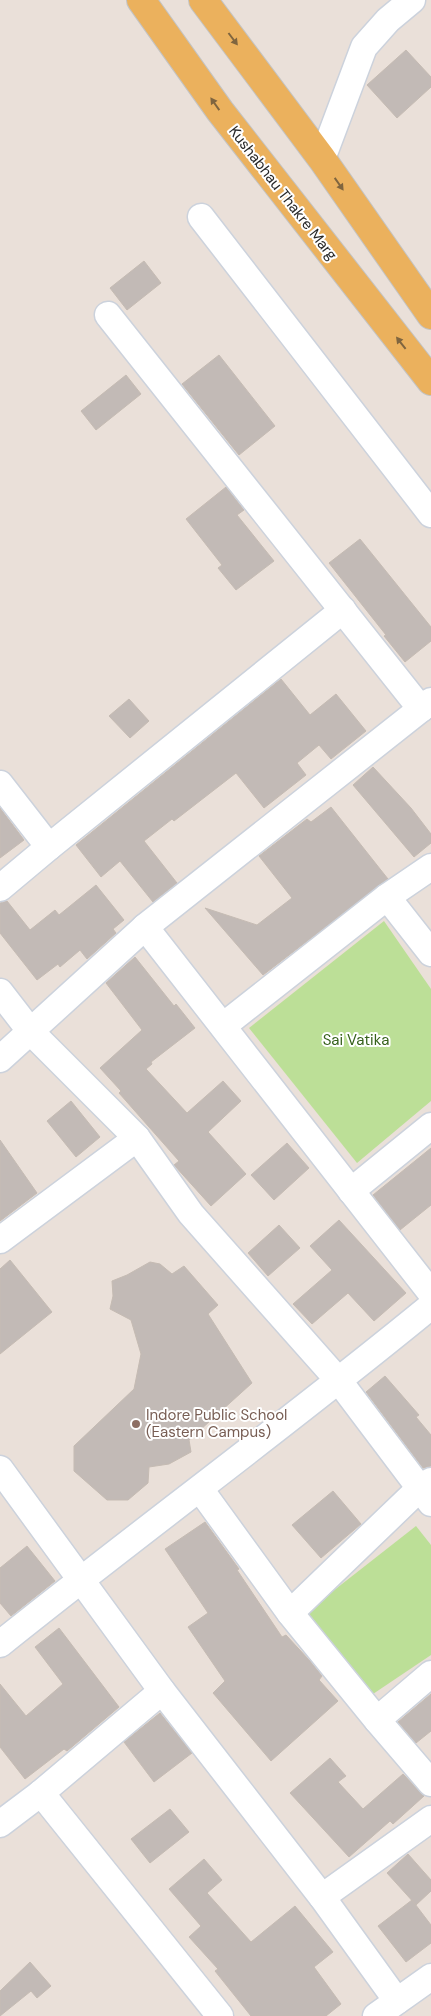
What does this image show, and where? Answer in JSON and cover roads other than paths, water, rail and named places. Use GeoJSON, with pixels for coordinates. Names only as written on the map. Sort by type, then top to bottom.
{"type":"FeatureCollection","features":[{"type":"Feature","properties":{"kind":"main road","name":"Kushabhau Thakre Marg"},"geometry":{"type":"LineString","coordinates":[[141,0],[220,111],[431,382]]}},
{"type":"Feature","properties":{"kind":"main road"},"geometry":{"type":"LineString","coordinates":[[203,0],[322,159],[431,315]]}},
{"type":"Feature","properties":{"kind":"street"},"geometry":{"type":"LineString","coordinates":[[322,159],[364,47],[388,20],[412,0]]}},
{"type":"Feature","properties":{"kind":"street"},"geometry":{"type":"LineString","coordinates":[[201,217],[431,514]]}},
{"type":"Feature","properties":{"kind":"street"},"geometry":{"type":"LineString","coordinates":[[0,1059],[145,927],[426,705],[343,610],[108,315]]}},
{"type":"Feature","properties":{"kind":"street"},"geometry":{"type":"LineString","coordinates":[[0,888],[48,847],[343,610]]}},
{"type":"Feature","properties":{"kind":"street"},"geometry":{"type":"LineString","coordinates":[[0,784],[48,847]]}},
{"type":"Feature","properties":{"kind":"street"},"geometry":{"type":"LineString","coordinates":[[223,1026],[387,897],[431,867]]}},
{"type":"Feature","properties":{"kind":"street"},"geometry":{"type":"LineString","coordinates":[[387,897],[431,953]]}},
{"type":"Feature","properties":{"kind":"street"},"geometry":{"type":"LineString","coordinates":[[0,1644],[81,1579],[338,1382],[429,1309],[351,1191],[145,927]]}},
{"type":"Feature","properties":{"kind":"street"},"geometry":{"type":"LineString","coordinates":[[0,992],[31,1032],[137,1138],[191,1214],[338,1382],[427,1491],[290,1613]]}},
{"type":"Feature","properties":{"kind":"street"},"geometry":{"type":"LineString","coordinates":[[351,1191],[431,1126]]}},
{"type":"Feature","properties":{"kind":"street"},"geometry":{"type":"LineString","coordinates":[[0,1240],[137,1138]]}},
{"type":"Feature","properties":{"kind":"street"},"geometry":{"type":"LineString","coordinates":[[0,1469],[162,1691],[322,1897],[397,2001]]}},
{"type":"Feature","properties":{"kind":"street"},"geometry":{"type":"LineString","coordinates":[[200,1489],[290,1613],[376,1720],[431,1783]]}},
{"type":"Feature","properties":{"kind":"street"},"geometry":{"type":"LineString","coordinates":[[376,1720],[431,1674]]}},
{"type":"Feature","properties":{"kind":"street"},"geometry":{"type":"LineString","coordinates":[[0,1824],[41,1793],[162,1691]]}},
{"type":"Feature","properties":{"kind":"street"},"geometry":{"type":"LineString","coordinates":[[41,1793],[220,2016]]}},
{"type":"Feature","properties":{"kind":"street"},"geometry":{"type":"LineString","coordinates":[[322,1897],[431,1819]]}},
{"type":"Feature","properties":{"kind":"street"},"geometry":{"type":"LineString","coordinates":[[376,2016],[431,1977]]}},
{"type":"Feature","properties":{"kind":"place","name":"Indore Public School (Eastern Campus)"},"geometry":{"type":"Point","coordinates":[136,1424]}},
{"type":"Feature","properties":{"kind":"park label","name":"Sai Vatika"},"geometry":{"type":"Point","coordinates":[356,1040]}}]}
